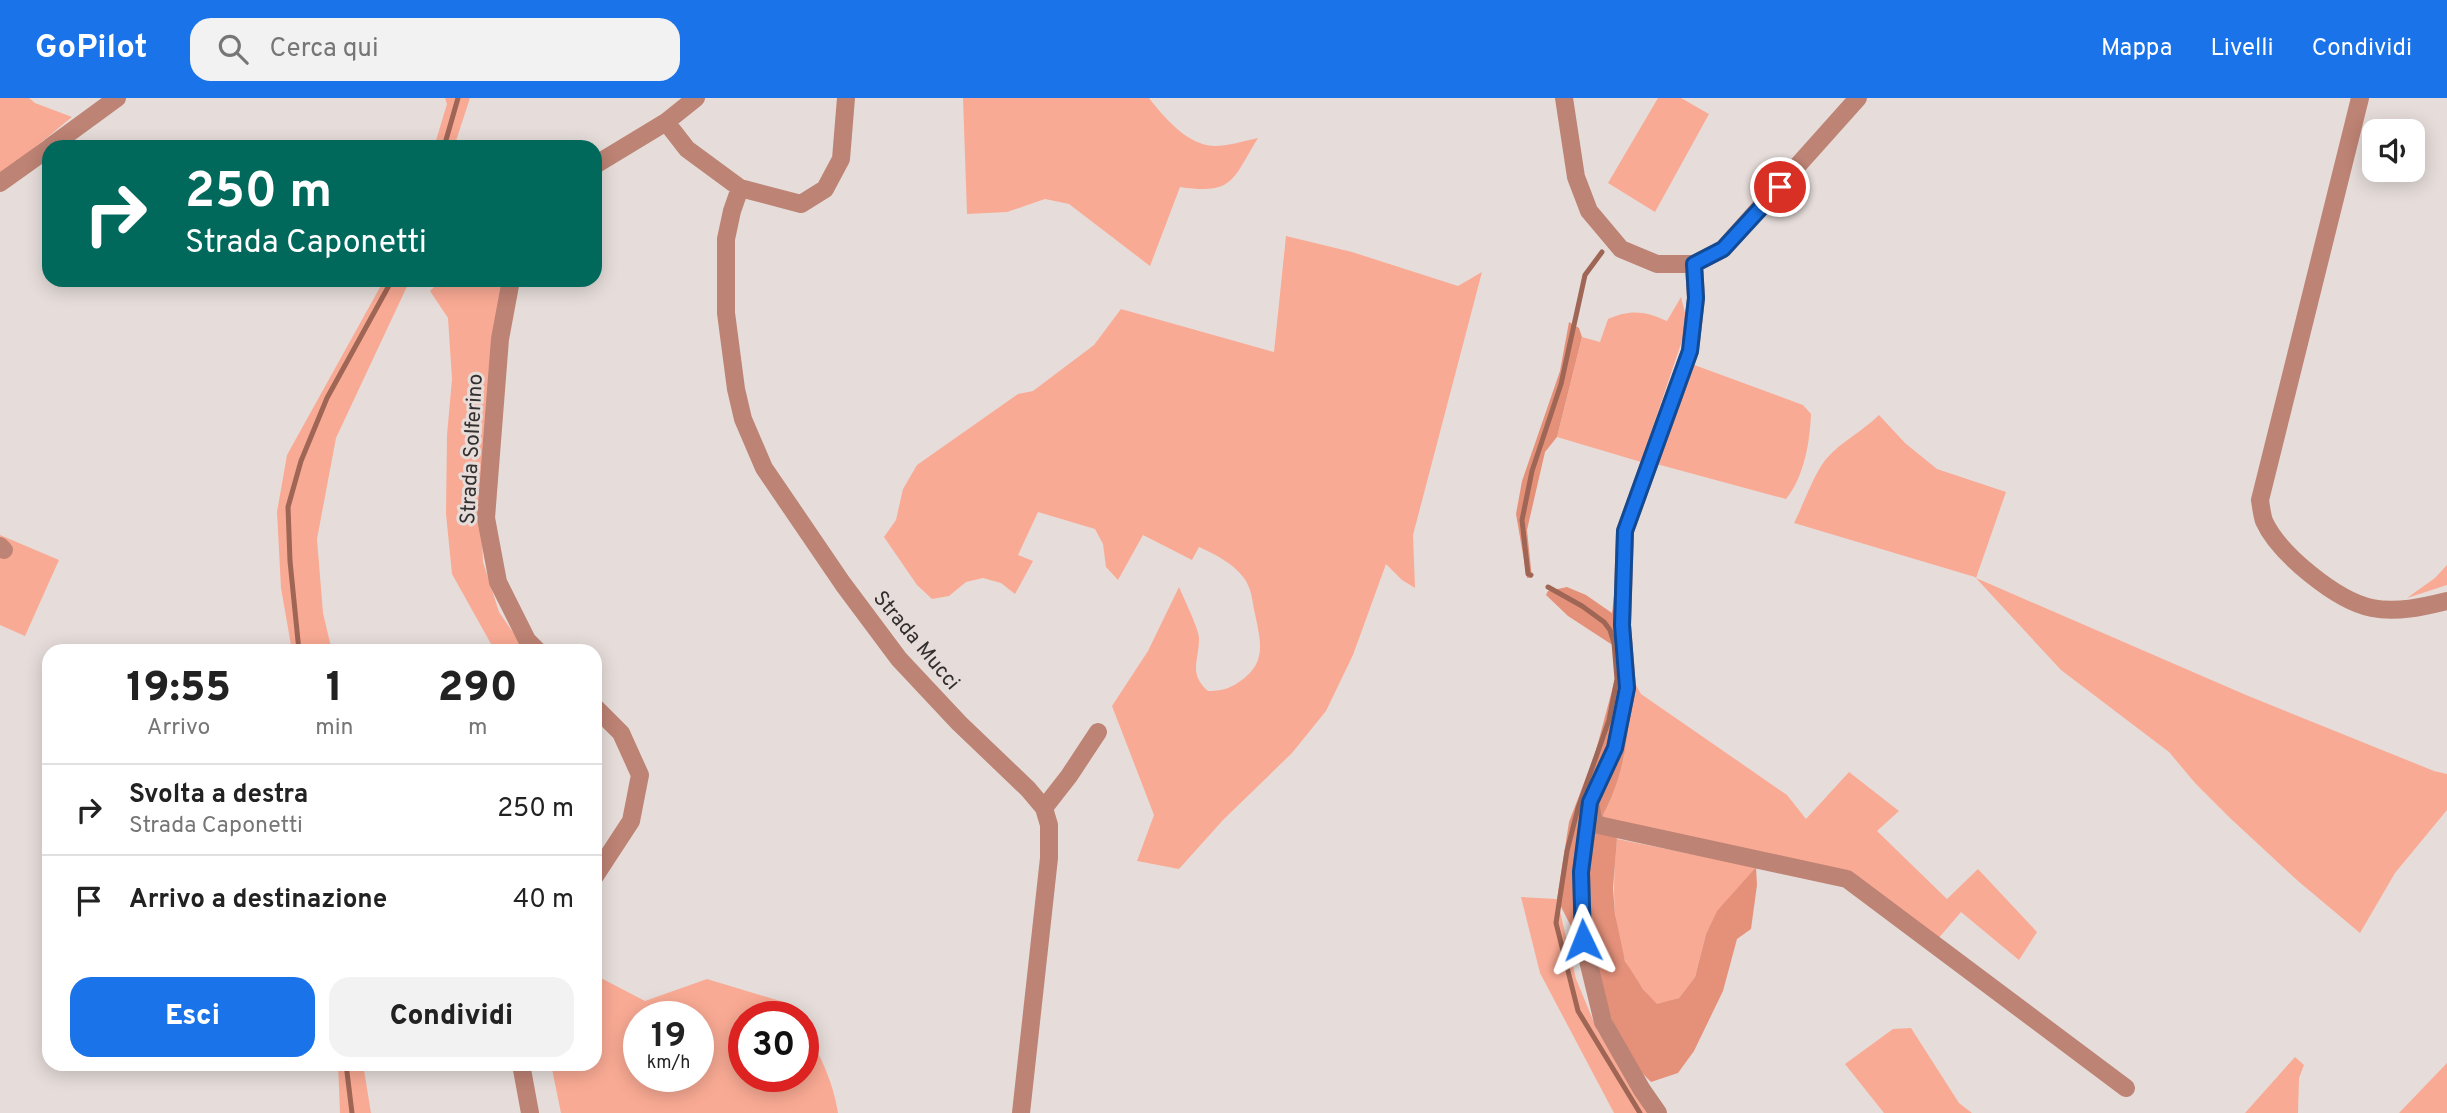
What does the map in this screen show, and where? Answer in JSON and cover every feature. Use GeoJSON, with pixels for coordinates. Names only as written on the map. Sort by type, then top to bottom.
{"type":"FeatureCollection","features":[{"type":"Feature","properties":{"kind":"street"},"geometry":{"type":"LineString","coordinates":[[61,140],[117,98]]}},
{"type":"Feature","properties":{"kind":"street"},"geometry":{"type":"LineString","coordinates":[[602,161],[666,122],[696,98]]}},
{"type":"Feature","properties":{"kind":"street"},"geometry":{"type":"LineString","coordinates":[[666,122],[687,149],[740,188],[801,204],[825,189],[841,159],[846,98]]}},
{"type":"Feature","properties":{"kind":"street"},"geometry":{"type":"LineString","coordinates":[[1564,98],[1576,177],[1589,211],[1621,249],[1657,264],[1694,264],[1723,249],[1858,98]]}},
{"type":"Feature","properties":{"kind":"street"},"geometry":{"type":"LineString","coordinates":[[2360,98],[2260,500],[2264,521],[2280,542],[2309,574],[2352,603],[2393,611],[2447,601]]}},
{"type":"Feature","properties":{"kind":"street"},"geometry":{"type":"LineString","coordinates":[[0,183],[42,154]]}},
{"type":"Feature","properties":{"kind":"street","name":"Strada Mucci"},"geometry":{"type":"LineString","coordinates":[[740,188],[726,239],[726,313],[738,399],[743,419],[764,468],[843,584],[899,659],[1044,808]]}},
{"type":"Feature","properties":{"kind":"street"},"geometry":{"type":"LineString","coordinates":[[1658,1113],[1603,1022],[1583,940],[1581,872],[1590,802],[1615,748],[1627,688],[1622,625],[1625,531],[1690,351],[1696,298],[1694,264]]}},
{"type":"Feature","properties":{"kind":"street","name":"Strada Solferino"},"geometry":{"type":"LineString","coordinates":[[510,287],[499,339],[486,518],[498,582],[531,644]]}},
{"type":"Feature","properties":{"kind":"street"},"geometry":{"type":"LineString","coordinates":[[602,714],[621,733],[640,775],[631,821],[602,865]]}},
{"type":"Feature","properties":{"kind":"street"},"geometry":{"type":"LineString","coordinates":[[1021,1113],[1049,858],[1049,825],[1044,808],[1098,732]]}},
{"type":"Feature","properties":{"kind":"street"},"geometry":{"type":"LineString","coordinates":[[1590,802],[1594,824],[1847,879],[2126,1087]]}},
{"type":"Feature","properties":{"kind":"street"},"geometry":{"type":"LineString","coordinates":[[522,1071],[530,1113]]}},
{"type":"Feature","properties":{"kind":"shaded area"},"geometry":{"type":"Polygon","coordinates":[[[0,98],[29,98],[35,103],[72,117],[42,140],[0,176],[0,98]]]}},
{"type":"Feature","properties":{"kind":"shaded area"},"geometry":{"type":"Polygon","coordinates":[[[445,98],[470,98],[456,140],[436,140],[447,104],[445,98]]]}},
{"type":"Feature","properties":{"kind":"shaded area"},"geometry":{"type":"Polygon","coordinates":[[[963,98],[1149,98],[1177,129],[1195,141],[1214,146],[1258,138],[1230,181],[1211,189],[1180,187],[1150,266],[1069,204],[1045,199],[1007,212],[967,214],[963,98]]]}},
{"type":"Feature","properties":{"kind":"shaded area"},"geometry":{"type":"Polygon","coordinates":[[[1658,98],[1681,98],[1709,114],[1655,212],[1608,183],[1658,98]]]}},
{"type":"Feature","properties":{"kind":"shaded area"},"geometry":{"type":"Polygon","coordinates":[[[1286,236],[1352,252],[1458,286],[1482,272],[1413,535],[1415,588],[1402,580],[1386,564],[1353,655],[1326,711],[1292,753],[1223,820],[1179,869],[1137,861],[1154,815],[1112,706],[1148,651],[1179,587],[1199,635],[1196,672],[1202,684],[1208,691],[1220,690],[1248,675],[1258,660],[1260,643],[1249,586],[1244,578],[1218,556],[1199,547],[1192,560],[1143,535],[1118,580],[1106,567],[1103,544],[1095,529],[1038,512],[1018,555],[1033,561],[1015,594],[1001,583],[983,578],[966,582],[949,596],[932,599],[917,585],[884,537],[896,520],[903,489],[917,465],[1018,394],[1033,391],[1094,345],[1121,309],[1274,352],[1286,236]]]}},
{"type":"Feature","properties":{"kind":"shaded area"},"geometry":{"type":"Polygon","coordinates":[[[380,287],[407,287],[336,438],[317,539],[323,613],[330,644],[291,644],[281,588],[277,512],[287,455],[380,287]]]}},
{"type":"Feature","properties":{"kind":"shaded area"},"geometry":{"type":"Polygon","coordinates":[[[434,287],[507,287],[481,511],[483,562],[499,612],[521,644],[491,644],[452,574],[446,514],[447,435],[452,379],[448,318],[430,291],[434,287]]]}},
{"type":"Feature","properties":{"kind":"shaded area"},"geometry":{"type":"Polygon","coordinates":[[[1681,297],[1686,317],[1685,332],[1641,462],[1557,437],[1582,337],[1600,342],[1608,319],[1624,314],[1645,313],[1667,321],[1681,297]]]}},
{"type":"Feature","properties":{"kind":"shaded area"},"geometry":{"type":"Polygon","coordinates":[[[1569,322],[1579,328],[1582,337],[1557,437],[1545,452],[1527,530],[1532,578],[1527,578],[1516,514],[1522,481],[1560,371],[1569,322]]]}},
{"type":"Feature","properties":{"kind":"shaded area"},"geometry":{"type":"Polygon","coordinates":[[[1689,363],[1803,405],[1811,414],[1805,459],[1786,499],[1653,463],[1689,363]]]}},
{"type":"Feature","properties":{"kind":"shaded area"},"geometry":{"type":"Polygon","coordinates":[[[1879,415],[1905,443],[1937,469],[2006,492],[1976,578],[2246,695],[2447,774],[2447,810],[2395,873],[2360,933],[2298,881],[2230,818],[2169,752],[2061,670],[1975,577],[1794,523],[1827,458],[1879,415]]]}},
{"type":"Feature","properties":{"kind":"shaded area"},"geometry":{"type":"Polygon","coordinates":[[[0,535],[59,560],[25,636],[0,625],[0,535]]]}},
{"type":"Feature","properties":{"kind":"shaded area"},"geometry":{"type":"Polygon","coordinates":[[[2447,565],[2447,585],[2407,598],[2435,578],[2447,565]]]}},
{"type":"Feature","properties":{"kind":"shaded area"},"geometry":{"type":"Polygon","coordinates":[[[1567,587],[1586,595],[1612,613],[1614,596],[1627,599],[1630,709],[1627,737],[1614,790],[1603,815],[1617,839],[1613,888],[1615,914],[1625,961],[1643,989],[1657,1004],[1679,998],[1695,977],[1706,934],[1717,911],[1756,867],[1757,885],[1751,929],[1737,939],[1723,991],[1694,1051],[1678,1073],[1651,1082],[1633,1064],[1557,899],[1569,822],[1595,754],[1615,679],[1614,646],[1568,616],[1546,595],[1548,591],[1567,587]]]}},
{"type":"Feature","properties":{"kind":"shaded area"},"geometry":{"type":"Polygon","coordinates":[[[1632,678],[1641,694],[1787,795],[1806,819],[1849,772],[1899,811],[1877,831],[1947,899],[1978,869],[2037,932],[2019,960],[1961,912],[1937,940],[1856,878],[1608,824],[1603,815],[1621,766],[1632,678]]]}},
{"type":"Feature","properties":{"kind":"shaded area"},"geometry":{"type":"Polygon","coordinates":[[[1617,839],[1756,867],[1717,912],[1706,934],[1695,977],[1679,998],[1657,1005],[1631,972],[1620,945],[1614,900],[1617,839]]]}},
{"type":"Feature","properties":{"kind":"shaded area"},"geometry":{"type":"Polygon","coordinates":[[[1521,897],[1557,899],[1576,979],[1598,1032],[1650,1113],[1614,1113],[1540,973],[1521,897]]]}},
{"type":"Feature","properties":{"kind":"shaded area"},"geometry":{"type":"Polygon","coordinates":[[[602,979],[645,1001],[707,979],[780,1001],[728,1001],[728,1092],[819,1092],[819,1055],[833,1090],[838,1113],[561,1113],[552,1071],[602,1071],[602,979]]]}},
{"type":"Feature","properties":{"kind":"shaded area"},"geometry":{"type":"Polygon","coordinates":[[[1911,1028],[1959,1103],[1972,1113],[1884,1113],[1845,1064],[1893,1029],[1911,1028]]]}},
{"type":"Feature","properties":{"kind":"shaded area"},"geometry":{"type":"Polygon","coordinates":[[[2295,1057],[2304,1065],[2299,1078],[2298,1113],[2245,1113],[2295,1057]]]}},
{"type":"Feature","properties":{"kind":"shaded area"},"geometry":{"type":"Polygon","coordinates":[[[2447,1063],[2447,1113],[2399,1113],[2447,1063]]]}},
{"type":"Feature","properties":{"kind":"shaded area"},"geometry":{"type":"Polygon","coordinates":[[[338,1071],[364,1071],[371,1113],[340,1113],[338,1071]]]}},
{"type":"Feature","properties":{"kind":"waterway"},"geometry":{"type":"LineString","coordinates":[[446,140],[458,98]]}},
{"type":"Feature","properties":{"kind":"waterway"},"geometry":{"type":"LineString","coordinates":[[1531,575],[1528,574],[1522,520],[1532,471],[1561,384],[1585,275],[1602,252]]}},
{"type":"Feature","properties":{"kind":"waterway"},"geometry":{"type":"LineString","coordinates":[[298,644],[288,507],[301,461],[327,398],[388,287]]}},
{"type":"Feature","properties":{"kind":"waterway"},"geometry":{"type":"LineString","coordinates":[[1548,587],[1604,622],[1614,643],[1617,679],[1609,720],[1578,808],[1567,851],[1556,923],[1578,1011],[1640,1113]]}},
{"type":"Feature","properties":{"kind":"waterway"},"geometry":{"type":"LineString","coordinates":[[347,1071],[352,1113]]}},
{"type":"Feature","properties":{"kind":"route"},"geometry":{"type":"LineString","coordinates":[[1583,940],[1581,872],[1590,802],[1615,748],[1627,688],[1622,625],[1625,531],[1690,351],[1696,298],[1694,264],[1723,249],[1780,187]]}}]}
